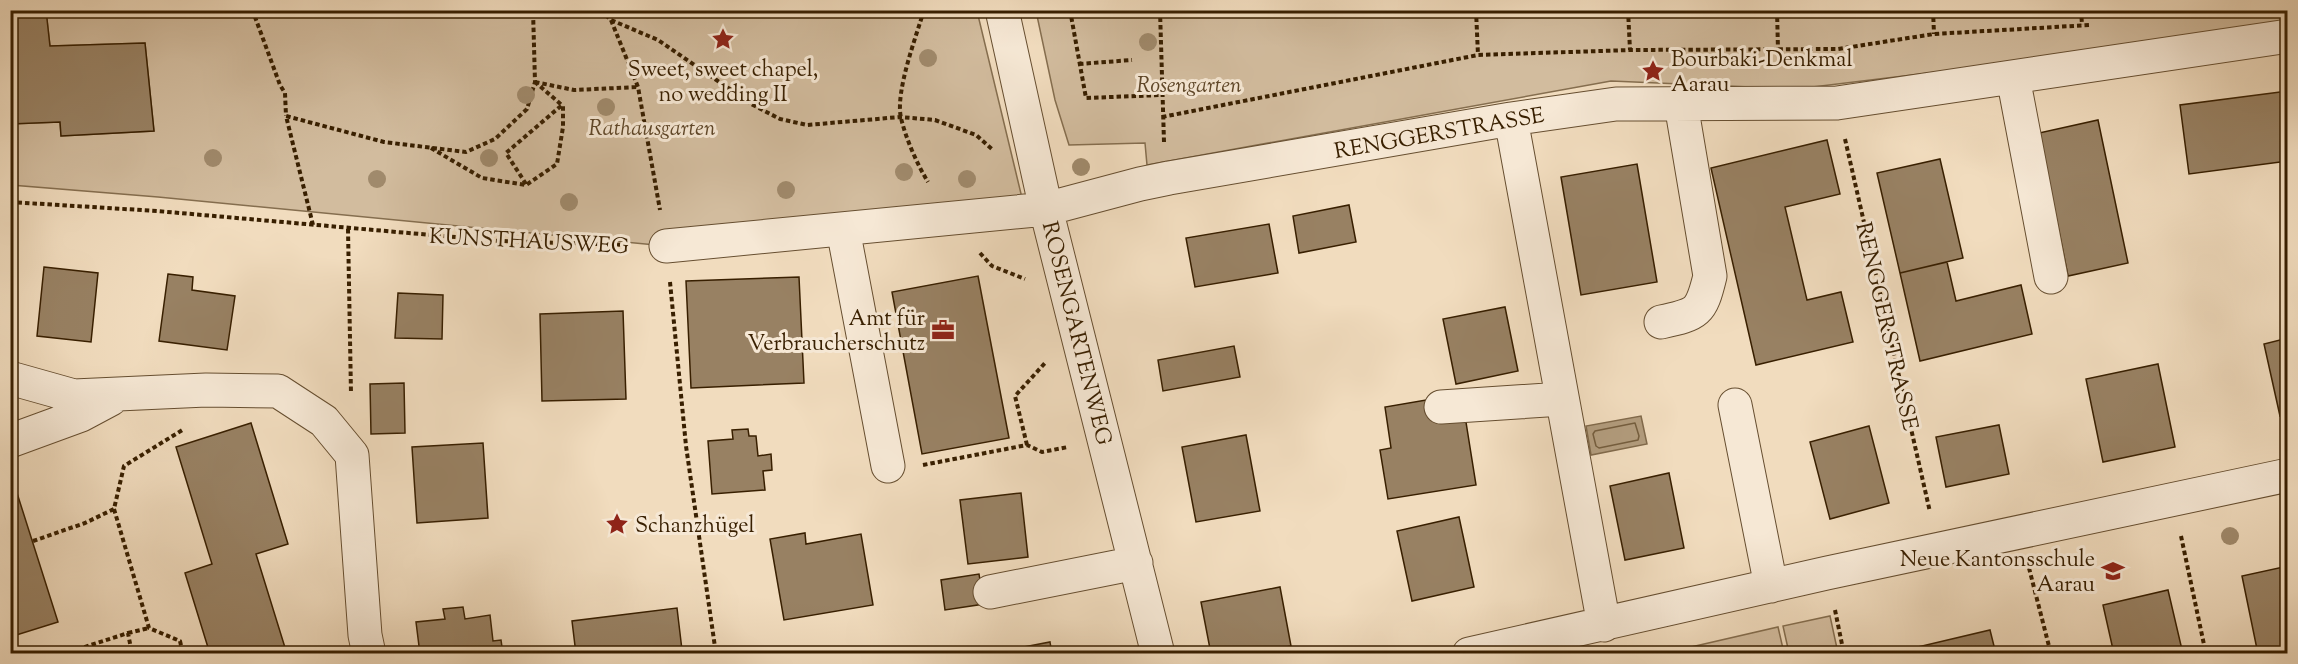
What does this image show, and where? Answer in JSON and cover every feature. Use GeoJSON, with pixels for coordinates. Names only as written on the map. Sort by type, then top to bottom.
{"type":"FeatureCollection","features":[{"type":"Feature","properties":{"kind":"street","name":"ROSENGARTENWEG"},"geometry":{"type":"LineString","coordinates":[[1002,10],[1046,209],[1158,654]]}},
{"type":"Feature","properties":{"kind":"street","name":"RENGGERSTRASSE"},"geometry":{"type":"LineString","coordinates":[[1046,209],[1150,182],[1510,119],[1616,104],[1837,103],[2288,36]]}},
{"type":"Feature","properties":{"kind":"street"},"geometry":{"type":"LineString","coordinates":[[2013,77],[2051,277]]}},
{"type":"Feature","properties":{"kind":"street"},"geometry":{"type":"LineString","coordinates":[[1661,322],[1689,316],[1703,303],[1710,276],[1680,104]]}},
{"type":"Feature","properties":{"kind":"street"},"geometry":{"type":"LineString","coordinates":[[1510,119],[1604,624]]}},
{"type":"Feature","properties":{"kind":"street"},"geometry":{"type":"LineString","coordinates":[[666,246],[1046,209]]}},
{"type":"Feature","properties":{"kind":"street"},"geometry":{"type":"LineString","coordinates":[[843,229],[888,466]]}},
{"type":"Feature","properties":{"kind":"street"},"geometry":{"type":"LineString","coordinates":[[10,378],[74,396],[206,390],[278,391],[324,421],[352,455],[365,635],[369,654]]}},
{"type":"Feature","properties":{"kind":"street"},"geometry":{"type":"LineString","coordinates":[[10,441],[81,415],[118,395]]}},
{"type":"Feature","properties":{"kind":"street"},"geometry":{"type":"LineString","coordinates":[[1441,407],[1562,399]]}},
{"type":"Feature","properties":{"kind":"street"},"geometry":{"type":"LineString","coordinates":[[1735,405],[1771,586]]}},
{"type":"Feature","properties":{"kind":"street"},"geometry":{"type":"LineString","coordinates":[[1469,654],[1514,649],[1604,624],[1771,586],[2288,475]]}},
{"type":"Feature","properties":{"kind":"street"},"geometry":{"type":"LineString","coordinates":[[990,592],[1136,563]]}},
{"type":"Feature","properties":{"kind":"path"},"geometry":{"type":"LineString","coordinates":[[250,10],[255,17],[285,93],[286,116],[313,225]]}},
{"type":"Feature","properties":{"kind":"path"},"geometry":{"type":"LineString","coordinates":[[286,116],[384,142],[466,152],[495,139],[527,109],[535,82],[533,12],[543,10]]}},
{"type":"Feature","properties":{"kind":"path"},"geometry":{"type":"LineString","coordinates":[[600,10],[611,20],[658,40],[753,105],[780,119],[807,125],[900,117],[935,120],[976,135],[994,151]]}},
{"type":"Feature","properties":{"kind":"path"},"geometry":{"type":"LineString","coordinates":[[1070,10],[1086,98],[1161,95]]}},
{"type":"Feature","properties":{"kind":"path"},"geometry":{"type":"LineString","coordinates":[[1160,10],[1162,117],[1478,55],[1630,50],[1838,49],[1934,34],[2094,25]]}},
{"type":"Feature","properties":{"kind":"path"},"geometry":{"type":"LineString","coordinates":[[1476,10],[1478,55]]}},
{"type":"Feature","properties":{"kind":"path"},"geometry":{"type":"LineString","coordinates":[[1628,10],[1630,50]]}},
{"type":"Feature","properties":{"kind":"path"},"geometry":{"type":"LineString","coordinates":[[1777,10],[1778,50]]}},
{"type":"Feature","properties":{"kind":"path"},"geometry":{"type":"LineString","coordinates":[[1933,10],[1934,34]]}},
{"type":"Feature","properties":{"kind":"path"},"geometry":{"type":"LineString","coordinates":[[2081,10],[2082,25]]}},
{"type":"Feature","properties":{"kind":"path"},"geometry":{"type":"LineString","coordinates":[[611,20],[638,87],[666,246],[686,446],[716,654]]}},
{"type":"Feature","properties":{"kind":"path"},"geometry":{"type":"LineString","coordinates":[[1079,64],[1132,60]]}},
{"type":"Feature","properties":{"kind":"path"},"geometry":{"type":"LineString","coordinates":[[427,146],[482,178],[526,185],[557,164],[563,127],[562,105],[535,82]]}},
{"type":"Feature","properties":{"kind":"path"},"geometry":{"type":"LineString","coordinates":[[535,82],[574,90],[638,87]]}},
{"type":"Feature","properties":{"kind":"path","name":"RENGGERSTRASSE"},"geometry":{"type":"LineString","coordinates":[[1837,103],[1938,549]]}},
{"type":"Feature","properties":{"kind":"path"},"geometry":{"type":"LineString","coordinates":[[526,185],[506,153],[562,105]]}},
{"type":"Feature","properties":{"kind":"path","name":"KUNSTHAUSWEG"},"geometry":{"type":"LineString","coordinates":[[10,202],[157,211],[500,241],[666,246]]}},
{"type":"Feature","properties":{"kind":"path"},"geometry":{"type":"LineString","coordinates":[[348,229],[351,395]]}},
{"type":"Feature","properties":{"kind":"path"},"geometry":{"type":"LineString","coordinates":[[149,628],[114,509],[124,466],[193,426]]}},
{"type":"Feature","properties":{"kind":"path"},"geometry":{"type":"LineString","coordinates":[[888,466],[898,469],[1027,445],[1042,452],[1105,438]]}},
{"type":"Feature","properties":{"kind":"path"},"geometry":{"type":"LineString","coordinates":[[2173,500],[2206,654]]}},
{"type":"Feature","properties":{"kind":"path"},"geometry":{"type":"LineString","coordinates":[[33,541],[85,523],[114,509]]}},
{"type":"Feature","properties":{"kind":"path"},"geometry":{"type":"LineString","coordinates":[[2020,532],[2050,654]]}},
{"type":"Feature","properties":{"kind":"path"},"geometry":{"type":"LineString","coordinates":[[63,654],[149,628],[180,641],[183,654]]}},
{"type":"Feature","properties":{"kind":"path"},"geometry":{"type":"LineString","coordinates":[[128,633],[132,654]]}},
{"type":"Feature","properties":{"kind":"green space","name":"Rosengarten"},"geometry":{"type":"Polygon","coordinates":[[[2287,10],[2288,25],[2194,41],[1796,89],[1611,81],[1147,165],[1145,143],[1069,145],[1055,100],[1036,11],[2287,10]]]}},
{"type":"Feature","properties":{"kind":"green space","name":"Rathausgarten"},"geometry":{"type":"Polygon","coordinates":[[[46,11],[977,11],[1023,202],[666,246],[11,185],[10,124],[60,122],[61,136],[154,131],[145,43],[50,46],[46,11]]]}},
{"type":"Feature","properties":{"kind":"green space"},"geometry":{"type":"Polygon","coordinates":[[[1830,616],[1838,653],[1789,653],[1783,626],[1830,616]]]}},
{"type":"Feature","properties":{"kind":"green space"},"geometry":{"type":"Polygon","coordinates":[[[1778,627],[1784,653],[1665,653],[1778,627]]]}},
{"type":"Feature","properties":{"kind":"water"},"geometry":{"type":"Polygon","coordinates":[[[1641,416],[1647,444],[1591,455],[1586,426],[1641,416]]]}},
{"type":"Feature","properties":{"kind":"building"},"geometry":{"type":"Polygon","coordinates":[[[10,10],[46,10],[50,46],[145,43],[154,131],[61,136],[60,122],[10,124],[10,10]]]}},
{"type":"Feature","properties":{"kind":"building"},"geometry":{"type":"Polygon","coordinates":[[[2288,91],[2288,161],[2189,174],[2180,105],[2288,91]]]}},
{"type":"Feature","properties":{"kind":"building"},"geometry":{"type":"Polygon","coordinates":[[[2098,120],[2128,263],[2068,276],[2039,133],[2098,120]]]}},
{"type":"Feature","properties":{"kind":"building"},"geometry":{"type":"Polygon","coordinates":[[[1827,140],[1840,194],[1785,207],[1807,300],[1841,292],[1853,342],[1756,365],[1711,168],[1827,140]]]}},
{"type":"Feature","properties":{"kind":"building"},"geometry":{"type":"Polygon","coordinates":[[[1940,159],[1963,258],[1900,273],[1877,173],[1940,159]]]}},
{"type":"Feature","properties":{"kind":"building"},"geometry":{"type":"Polygon","coordinates":[[[1637,164],[1657,282],[1581,295],[1561,177],[1637,164]]]}},
{"type":"Feature","properties":{"kind":"building"},"geometry":{"type":"Polygon","coordinates":[[[1349,205],[1356,242],[1299,253],[1293,216],[1349,205]]]}},
{"type":"Feature","properties":{"kind":"building"},"geometry":{"type":"Polygon","coordinates":[[[1269,224],[1278,273],[1195,287],[1186,238],[1269,224]]]}},
{"type":"Feature","properties":{"kind":"building"},"geometry":{"type":"Polygon","coordinates":[[[1947,262],[1956,301],[2021,285],[2032,334],[1920,361],[1900,273],[1947,262]]]}},
{"type":"Feature","properties":{"kind":"building"},"geometry":{"type":"Polygon","coordinates":[[[44,267],[98,273],[91,342],[37,336],[44,267]]]}},
{"type":"Feature","properties":{"kind":"building"},"geometry":{"type":"Polygon","coordinates":[[[168,274],[193,277],[192,290],[235,296],[227,350],[159,341],[168,274]]]}},
{"type":"Feature","properties":{"kind":"building"},"geometry":{"type":"Polygon","coordinates":[[[978,276],[1009,438],[922,454],[892,292],[978,276]]]}},
{"type":"Feature","properties":{"kind":"building"},"geometry":{"type":"Polygon","coordinates":[[[799,277],[804,383],[691,388],[686,281],[799,277]]]}},
{"type":"Feature","properties":{"kind":"building"},"geometry":{"type":"Polygon","coordinates":[[[398,293],[443,295],[442,339],[395,338],[398,293]]]}},
{"type":"Feature","properties":{"kind":"building"},"geometry":{"type":"Polygon","coordinates":[[[1505,307],[1518,371],[1456,384],[1443,319],[1505,307]]]}},
{"type":"Feature","properties":{"kind":"building"},"geometry":{"type":"Polygon","coordinates":[[[623,311],[626,399],[542,401],[540,314],[623,311]]]}},
{"type":"Feature","properties":{"kind":"building"},"geometry":{"type":"Polygon","coordinates":[[[2288,338],[2288,414],[2280,416],[2264,344],[2288,338]]]}},
{"type":"Feature","properties":{"kind":"building"},"geometry":{"type":"Polygon","coordinates":[[[1234,346],[1240,377],[1163,391],[1158,360],[1234,346]]]}},
{"type":"Feature","properties":{"kind":"building"},"geometry":{"type":"Polygon","coordinates":[[[2158,364],[2175,447],[2103,462],[2086,379],[2158,364]]]}},
{"type":"Feature","properties":{"kind":"building"},"geometry":{"type":"Polygon","coordinates":[[[404,383],[405,433],[371,434],[370,384],[404,383]]]}},
{"type":"Feature","properties":{"kind":"building"},"geometry":{"type":"Polygon","coordinates":[[[1432,399],[1465,416],[1476,485],[1388,499],[1380,450],[1391,448],[1385,407],[1432,399]]]}},
{"type":"Feature","properties":{"kind":"building"},"geometry":{"type":"Polygon","coordinates":[[[251,423],[288,544],[256,554],[287,654],[210,654],[185,573],[212,564],[176,447],[251,423]]]}},
{"type":"Feature","properties":{"kind":"building"},"geometry":{"type":"Polygon","coordinates":[[[1999,425],[2009,474],[1946,487],[1936,437],[1999,425]]]}},
{"type":"Feature","properties":{"kind":"building"},"geometry":{"type":"Polygon","coordinates":[[[1869,426],[1889,503],[1830,519],[1810,442],[1869,426]]]}},
{"type":"Feature","properties":{"kind":"building"},"geometry":{"type":"Polygon","coordinates":[[[748,429],[749,436],[756,436],[758,456],[771,454],[772,470],[763,471],[765,490],[712,494],[708,441],[733,439],[732,430],[748,429]]]}},
{"type":"Feature","properties":{"kind":"building"},"geometry":{"type":"Polygon","coordinates":[[[1246,435],[1260,511],[1196,522],[1182,447],[1246,435]]]}},
{"type":"Feature","properties":{"kind":"building"},"geometry":{"type":"Polygon","coordinates":[[[483,443],[488,518],[417,523],[412,447],[483,443]]]}},
{"type":"Feature","properties":{"kind":"building"},"geometry":{"type":"Polygon","coordinates":[[[10,471],[58,622],[10,637],[10,471]]]}},
{"type":"Feature","properties":{"kind":"building"},"geometry":{"type":"Polygon","coordinates":[[[1669,473],[1684,548],[1625,560],[1610,486],[1669,473]]]}},
{"type":"Feature","properties":{"kind":"building"},"geometry":{"type":"Polygon","coordinates":[[[1021,493],[1028,557],[968,564],[960,500],[1021,493]]]}},
{"type":"Feature","properties":{"kind":"building"},"geometry":{"type":"Polygon","coordinates":[[[1459,517],[1474,587],[1412,601],[1397,531],[1459,517]]]}},
{"type":"Feature","properties":{"kind":"building"},"geometry":{"type":"Polygon","coordinates":[[[805,533],[806,544],[861,534],[873,605],[784,620],[770,539],[805,533]]]}},
{"type":"Feature","properties":{"kind":"building"},"geometry":{"type":"Polygon","coordinates":[[[2288,566],[2288,654],[2258,654],[2242,576],[2288,566]]]}},
{"type":"Feature","properties":{"kind":"building"},"geometry":{"type":"Polygon","coordinates":[[[979,574],[984,604],[945,610],[941,580],[979,574]]]}},
{"type":"Feature","properties":{"kind":"building"},"geometry":{"type":"Polygon","coordinates":[[[1280,587],[1291,646],[1252,654],[1211,654],[1201,602],[1280,587]]]}},
{"type":"Feature","properties":{"kind":"building"},"geometry":{"type":"Polygon","coordinates":[[[2168,590],[2183,654],[2114,654],[2103,605],[2168,590]]]}},
{"type":"Feature","properties":{"kind":"building"},"geometry":{"type":"Polygon","coordinates":[[[463,607],[465,619],[490,615],[493,641],[501,640],[503,654],[420,654],[416,622],[445,619],[443,609],[463,607]]]}},
{"type":"Feature","properties":{"kind":"building"},"geometry":{"type":"Polygon","coordinates":[[[677,608],[682,650],[699,648],[699,654],[576,654],[572,621],[677,608]]]}},
{"type":"Feature","properties":{"kind":"building"},"geometry":{"type":"Polygon","coordinates":[[[1990,630],[1996,654],[1906,654],[1905,650],[1990,630]]]}},
{"type":"Feature","properties":{"kind":"building"},"geometry":{"type":"Polygon","coordinates":[[[1050,642],[1052,654],[998,654],[998,652],[1050,642]]]}},
{"type":"Feature","properties":{"kind":"place","name":"Sweet, sweet chapel, no wedding II"},"geometry":{"type":"Point","coordinates":[723,39]}},
{"type":"Feature","properties":{"kind":"place","name":"Bourbaki-Denkmal Aarau"},"geometry":{"type":"Point","coordinates":[1653,71]}},
{"type":"Feature","properties":{"kind":"place","name":"Amt für Verbraucherschutz"},"geometry":{"type":"Point","coordinates":[943,330]}},
{"type":"Feature","properties":{"kind":"place","name":"Schanzhügel"},"geometry":{"type":"Point","coordinates":[617,524]}},
{"type":"Feature","properties":{"kind":"place","name":"Neue Kantonsschule Aarau"},"geometry":{"type":"Point","coordinates":[2113,571]}}]}
